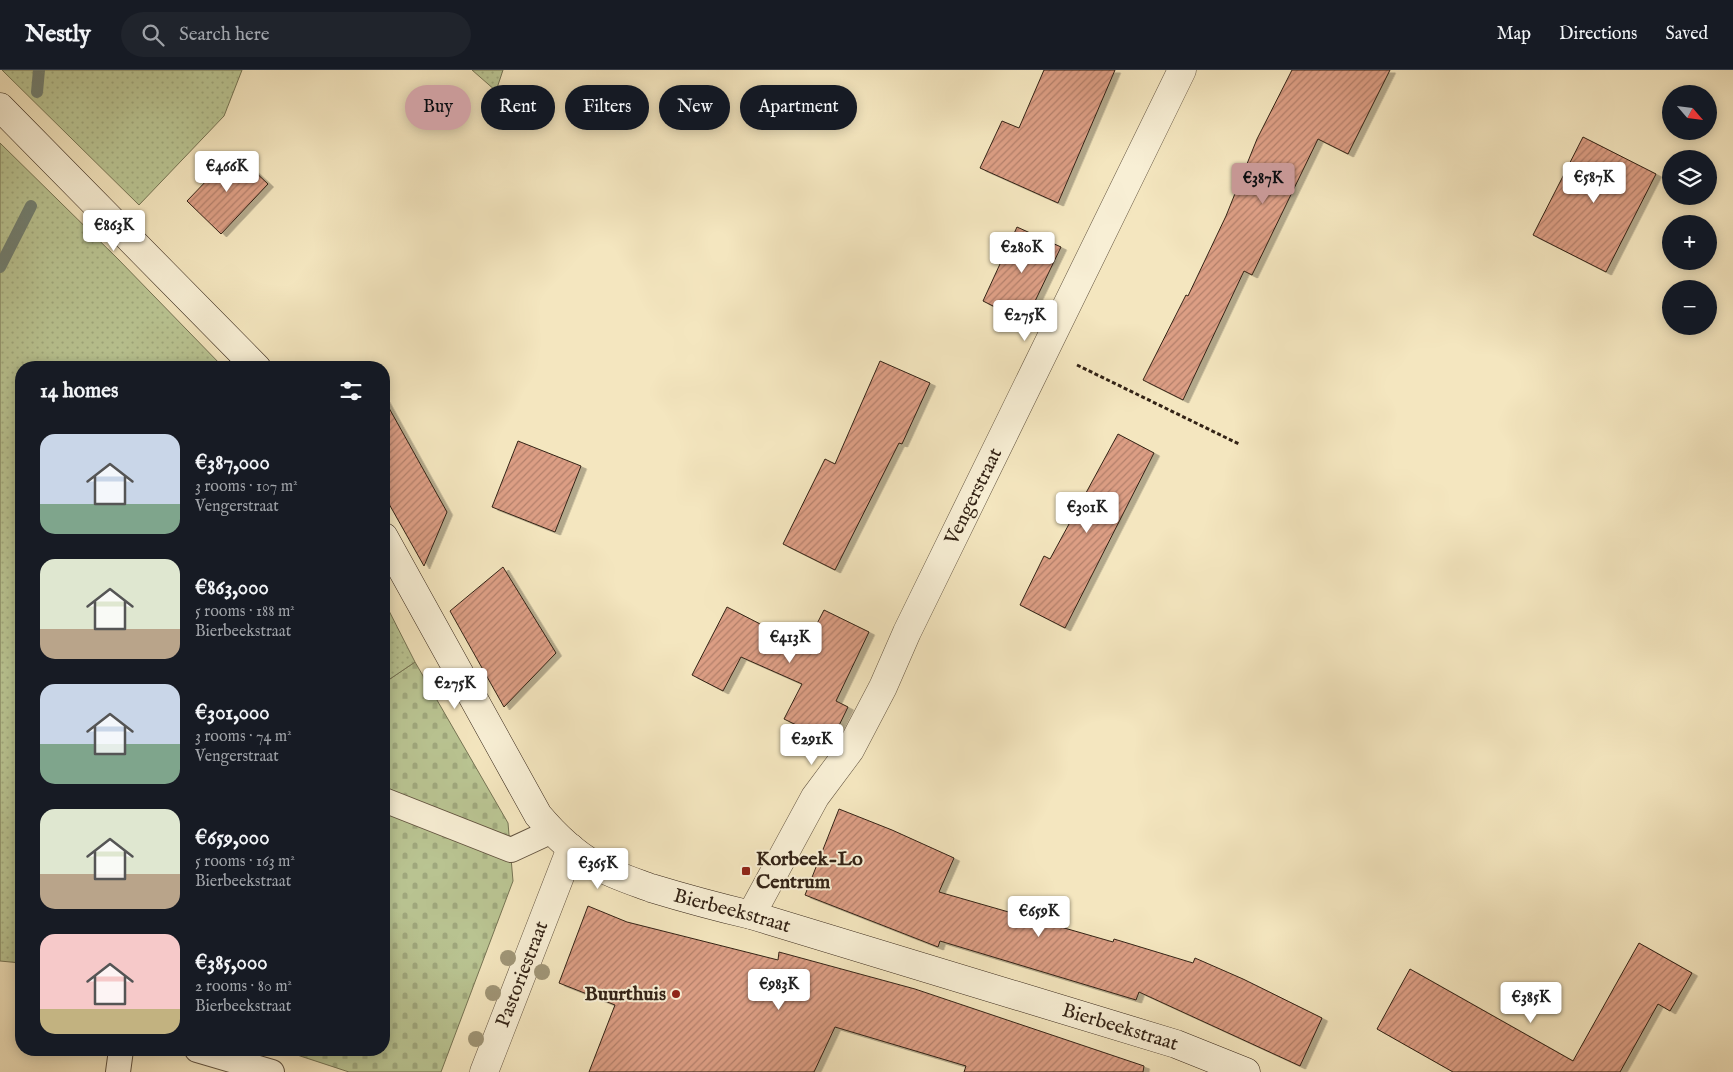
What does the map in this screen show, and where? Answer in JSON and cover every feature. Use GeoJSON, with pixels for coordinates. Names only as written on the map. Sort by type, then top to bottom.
{"type":"FeatureCollection","features":[{"type":"Feature","properties":{"kind":"street","name":"Vengerstraat"},"geometry":{"type":"LineString","coordinates":[[751,915],[815,797],[850,750],[884,687],[907,632],[1182,70]]}},
{"type":"Feature","properties":{"kind":"street"},"geometry":{"type":"LineString","coordinates":[[0,108],[250,361]]}},
{"type":"Feature","properties":{"kind":"street","name":"Bierbeekstraat"},"geometry":{"type":"LineString","coordinates":[[390,548],[538,814],[562,840],[594,865],[619,877],[697,902],[751,915],[1176,1044],[1246,1072]]}},
{"type":"Feature","properties":{"kind":"street","name":"Pastoriestraat"},"geometry":{"type":"LineString","coordinates":[[484,1072],[562,840]]}},
{"type":"Feature","properties":{"kind":"lane"},"geometry":{"type":"LineString","coordinates":[[390,802],[511,850],[562,840]]}},
{"type":"Feature","properties":{"kind":"lane"},"geometry":{"type":"LineString","coordinates":[[118,1072],[119,1056]]}},
{"type":"Feature","properties":{"kind":"lane"},"geometry":{"type":"LineString","coordinates":[[217,1056],[272,1072]]}},
{"type":"Feature","properties":{"kind":"path"},"geometry":{"type":"LineString","coordinates":[[1045,350],[1239,444]]}},
{"type":"Feature","properties":{"kind":"green space"},"geometry":{"type":"Polygon","coordinates":[[[2,70],[242,70],[224,116],[139,205],[2,70]]]}},
{"type":"Feature","properties":{"kind":"green space"},"geometry":{"type":"Polygon","coordinates":[[[472,70],[503,70],[498,85],[489,85],[472,70]]]}},
{"type":"Feature","properties":{"kind":"green space"},"geometry":{"type":"Polygon","coordinates":[[[0,143],[117,258],[217,361],[15,361],[15,962],[0,961],[0,143]]]}},
{"type":"Feature","properties":{"kind":"green space"},"geometry":{"type":"Polygon","coordinates":[[[390,613],[415,662],[390,679],[390,613]]]}},
{"type":"Feature","properties":{"kind":"green space"},"geometry":{"type":"Polygon","coordinates":[[[415,662],[508,823],[513,881],[441,1072],[349,1072],[300,1056],[390,1056],[390,679],[415,662]]]}},
{"type":"Feature","properties":{"kind":"building"},"geometry":{"type":"Polygon","coordinates":[[[1044,70],[1115,70],[1058,203],[980,168],[1002,121],[1019,128],[1044,70]]]}},
{"type":"Feature","properties":{"kind":"building"},"geometry":{"type":"Polygon","coordinates":[[[1292,70],[1390,70],[1348,154],[1318,139],[1252,275],[1244,271],[1183,400],[1143,380],[1186,295],[1188,296],[1226,216],[1257,139],[1292,70]]]}},
{"type":"Feature","properties":{"kind":"building"},"geometry":{"type":"Polygon","coordinates":[[[1583,137],[1656,174],[1606,272],[1533,235],[1583,137]]]}},
{"type":"Feature","properties":{"kind":"building"},"geometry":{"type":"Polygon","coordinates":[[[234,152],[268,184],[221,234],[187,201],[234,152]]]}},
{"type":"Feature","properties":{"kind":"building"},"geometry":{"type":"Polygon","coordinates":[[[1017,227],[1061,247],[1025,322],[983,301],[1017,227]]]}},
{"type":"Feature","properties":{"kind":"building"},"geometry":{"type":"Polygon","coordinates":[[[880,361],[930,383],[902,444],[899,443],[835,570],[783,544],[825,459],[835,464],[880,361]]]}},
{"type":"Feature","properties":{"kind":"building"},"geometry":{"type":"Polygon","coordinates":[[[390,410],[447,512],[424,566],[390,506],[390,410]]]}},
{"type":"Feature","properties":{"kind":"building"},"geometry":{"type":"Polygon","coordinates":[[[1118,434],[1154,453],[1065,628],[1020,605],[1044,556],[1050,559],[1118,434]]]}},
{"type":"Feature","properties":{"kind":"building"},"geometry":{"type":"Polygon","coordinates":[[[518,441],[581,466],[555,532],[492,507],[518,441]]]}},
{"type":"Feature","properties":{"kind":"building"},"geometry":{"type":"Polygon","coordinates":[[[503,567],[556,653],[504,707],[450,611],[503,567]]]}},
{"type":"Feature","properties":{"kind":"building"},"geometry":{"type":"Polygon","coordinates":[[[727,607],[805,647],[824,610],[869,632],[836,701],[848,707],[831,742],[784,719],[802,684],[741,657],[723,691],[692,675],[727,607]]]}},
{"type":"Feature","properties":{"kind":"building"},"geometry":{"type":"Polygon","coordinates":[[[839,809],[954,858],[939,892],[1113,942],[1114,939],[1193,963],[1195,958],[1243,979],[1322,1018],[1300,1066],[1139,992],[1136,1000],[940,941],[938,947],[805,895],[839,809]]]}},
{"type":"Feature","properties":{"kind":"building"},"geometry":{"type":"Polygon","coordinates":[[[588,906],[627,922],[778,960],[779,952],[915,989],[1144,1066],[1143,1072],[964,1072],[966,1066],[835,1027],[814,1072],[589,1072],[615,1005],[559,983],[588,906]]]}},
{"type":"Feature","properties":{"kind":"building"},"geometry":{"type":"Polygon","coordinates":[[[1639,943],[1692,973],[1670,1011],[1658,1004],[1620,1072],[1453,1072],[1377,1029],[1410,969],[1573,1061],[1639,943]]]}},
{"type":"Feature","properties":{"kind":"waterway"},"geometry":{"type":"LineString","coordinates":[[37,92],[39,70]]}},
{"type":"Feature","properties":{"kind":"waterway"},"geometry":{"type":"LineString","coordinates":[[0,267],[31,206]]}},
{"type":"Feature","properties":{"kind":"place","name":"Korbeek-Lo Centrum"},"geometry":{"type":"Point","coordinates":[746,871]}},
{"type":"Feature","properties":{"kind":"place","name":"Buurthuis"},"geometry":{"type":"Point","coordinates":[676,994]}}]}
